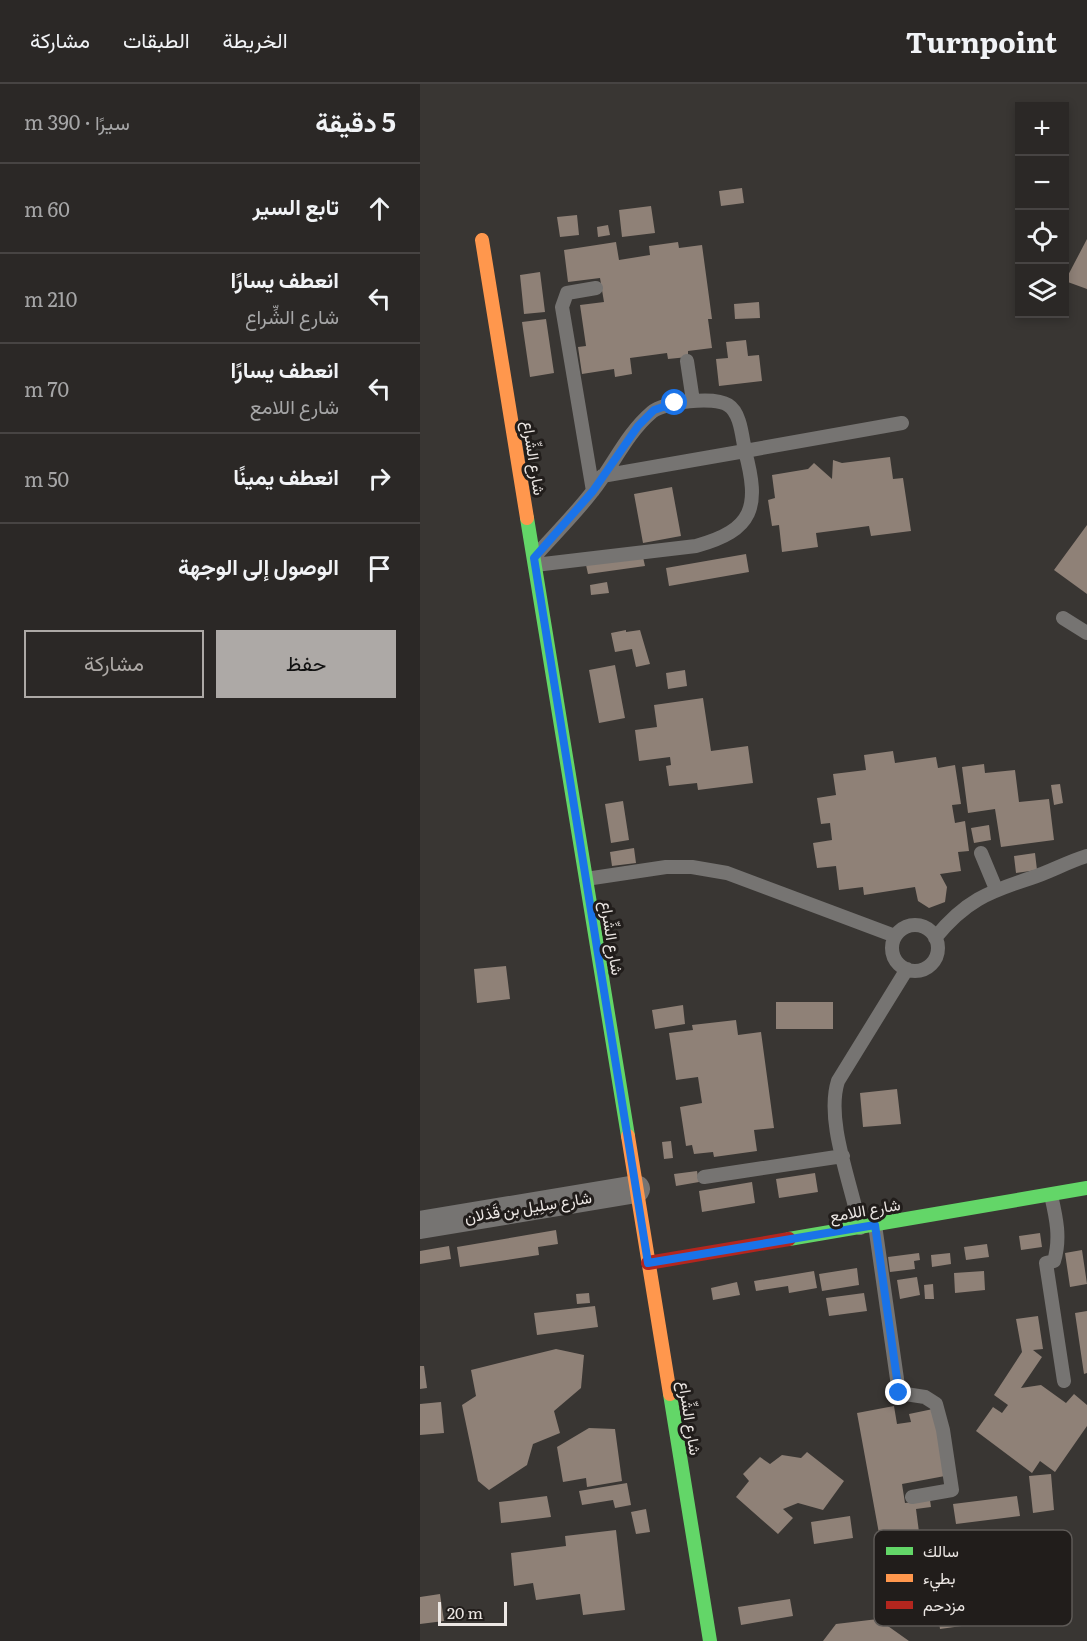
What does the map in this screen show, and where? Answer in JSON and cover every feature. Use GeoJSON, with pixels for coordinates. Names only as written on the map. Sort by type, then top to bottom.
{"type":"FeatureCollection","features":[{"type":"Feature","properties":{"kind":"street","name":"شارع الشِّراع"},"geometry":{"type":"LineString","coordinates":[[482,240],[710,1641]]}},
{"type":"Feature","properties":{"kind":"street","name":"شارع اللامع"},"geometry":{"type":"LineString","coordinates":[[648,1263],[1087,1188]]}},
{"type":"Feature","properties":{"kind":"street","name":"شارع سِلِيل بن قَذلان"},"geometry":{"type":"LineString","coordinates":[[420,1225],[636,1189]]}},
{"type":"Feature","properties":{"kind":"lane"},"geometry":{"type":"LineString","coordinates":[[593,491],[562,307],[567,293],[596,288]]}},
{"type":"Feature","properties":{"kind":"lane"},"geometry":{"type":"LineString","coordinates":[[687,361],[693,401]]}},
{"type":"Feature","properties":{"kind":"lane"},"geometry":{"type":"LineString","coordinates":[[693,401],[715,401],[728,405],[737,417],[752,485],[751,510],[738,529],[720,540],[696,546],[535,562],[593,491],[638,426],[654,410],[675,403],[693,401]]}},
{"type":"Feature","properties":{"kind":"lane"},"geometry":{"type":"LineString","coordinates":[[602,476],[902,423]]}},
{"type":"Feature","properties":{"kind":"lane"},"geometry":{"type":"LineString","coordinates":[[1063,618],[1087,633]]}},
{"type":"Feature","properties":{"kind":"lane"},"geometry":{"type":"LineString","coordinates":[[981,853],[996,889]]}},
{"type":"Feature","properties":{"kind":"lane"},"geometry":{"type":"LineString","coordinates":[[935,938],[974,900],[996,889],[1087,856]]}},
{"type":"Feature","properties":{"kind":"lane"},"geometry":{"type":"LineString","coordinates":[[586,879],[666,867],[692,867],[727,873],[895,936]]}},
{"type":"Feature","properties":{"kind":"lane"},"geometry":{"type":"LineString","coordinates":[[917,925],[925,927],[935,938],[937,953],[934,960],[922,969],[907,969],[896,960],[892,953],[895,936],[903,928],[917,925]]}},
{"type":"Feature","properties":{"kind":"lane"},"geometry":{"type":"LineString","coordinates":[[860,1227],[833,1107],[836,1088],[907,969]]}},
{"type":"Feature","properties":{"kind":"lane"},"geometry":{"type":"LineString","coordinates":[[704,1177],[843,1156]]}},
{"type":"Feature","properties":{"kind":"lane"},"geometry":{"type":"LineString","coordinates":[[1051,1195],[1057,1223],[1058,1249],[1054,1261],[1046,1263],[1064,1381]]}},
{"type":"Feature","properties":{"kind":"lane"},"geometry":{"type":"LineString","coordinates":[[875,1225],[899,1393],[925,1397],[936,1404],[943,1430],[952,1490],[912,1497]]}},
{"type":"Feature","properties":{"kind":"building"},"geometry":{"type":"Polygon","coordinates":[[[742,188],[744,203],[721,206],[719,191],[742,188]]]}},
{"type":"Feature","properties":{"kind":"building"},"geometry":{"type":"Polygon","coordinates":[[[651,206],[655,233],[622,237],[619,210],[651,206]]]}},
{"type":"Feature","properties":{"kind":"building"},"geometry":{"type":"Polygon","coordinates":[[[577,215],[579,235],[560,237],[557,217],[577,215]]]}},
{"type":"Feature","properties":{"kind":"building"},"geometry":{"type":"Polygon","coordinates":[[[608,225],[610,235],[598,237],[597,227],[608,225]]]}},
{"type":"Feature","properties":{"kind":"building"},"geometry":{"type":"Polygon","coordinates":[[[1087,239],[1087,289],[1069,282],[1069,273],[1087,239]]]}},
{"type":"Feature","properties":{"kind":"building"},"geometry":{"type":"Polygon","coordinates":[[[616,242],[619,260],[650,255],[649,246],[678,242],[679,248],[702,245],[712,319],[708,319],[712,348],[688,351],[688,357],[668,359],[667,353],[630,358],[632,374],[615,377],[614,369],[582,374],[578,347],[586,346],[580,305],[604,302],[600,278],[568,282],[564,250],[616,242]]]}},
{"type":"Feature","properties":{"kind":"building"},"geometry":{"type":"Polygon","coordinates":[[[540,272],[545,312],[524,314],[520,275],[540,272]]]}},
{"type":"Feature","properties":{"kind":"building"},"geometry":{"type":"Polygon","coordinates":[[[759,302],[760,318],[735,319],[734,304],[759,302]]]}},
{"type":"Feature","properties":{"kind":"building"},"geometry":{"type":"Polygon","coordinates":[[[546,319],[554,373],[530,377],[522,322],[546,319]]]}},
{"type":"Feature","properties":{"kind":"building"},"geometry":{"type":"Polygon","coordinates":[[[746,340],[748,356],[759,355],[762,381],[719,386],[716,359],[728,358],[726,342],[746,340]]]}},
{"type":"Feature","properties":{"kind":"building"},"geometry":{"type":"Polygon","coordinates":[[[890,457],[893,479],[903,478],[911,531],[871,536],[869,526],[816,533],[818,547],[782,552],[779,525],[772,526],[768,500],[775,498],[772,475],[808,469],[814,463],[832,479],[833,460],[842,463],[890,457]]]}},
{"type":"Feature","properties":{"kind":"building"},"geometry":{"type":"Polygon","coordinates":[[[672,487],[681,536],[643,543],[634,494],[672,487]]]}},
{"type":"Feature","properties":{"kind":"building"},"geometry":{"type":"Polygon","coordinates":[[[1087,525],[1087,594],[1054,570],[1087,525]]]}},
{"type":"Feature","properties":{"kind":"building"},"geometry":{"type":"Polygon","coordinates":[[[746,554],[749,572],[669,586],[666,568],[746,554]]]}},
{"type":"Feature","properties":{"kind":"building"},"geometry":{"type":"Polygon","coordinates":[[[643,557],[645,566],[588,574],[586,565],[643,557]]]}},
{"type":"Feature","properties":{"kind":"building"},"geometry":{"type":"Polygon","coordinates":[[[607,582],[609,593],[591,595],[590,585],[607,582]]]}},
{"type":"Feature","properties":{"kind":"building"},"geometry":{"type":"Polygon","coordinates":[[[626,630],[626,632],[640,630],[650,664],[636,667],[632,649],[615,652],[611,633],[626,630]]]}},
{"type":"Feature","properties":{"kind":"building"},"geometry":{"type":"Polygon","coordinates":[[[615,665],[625,718],[599,723],[589,670],[615,665]]]}},
{"type":"Feature","properties":{"kind":"building"},"geometry":{"type":"Polygon","coordinates":[[[685,670],[687,686],[668,689],[666,673],[685,670]]]}},
{"type":"Feature","properties":{"kind":"building"},"geometry":{"type":"Polygon","coordinates":[[[703,698],[711,751],[748,746],[753,783],[698,790],[697,783],[669,786],[666,766],[671,765],[670,757],[639,761],[635,730],[657,727],[654,705],[703,698]]]}},
{"type":"Feature","properties":{"kind":"building"},"geometry":{"type":"Polygon","coordinates":[[[893,751],[895,763],[936,757],[938,768],[955,765],[961,804],[952,805],[955,823],[965,821],[969,851],[958,852],[961,871],[940,874],[947,887],[945,902],[929,908],[918,901],[915,887],[864,895],[863,887],[839,890],[836,866],[817,868],[813,843],[832,840],[830,823],[821,824],[817,798],[836,795],[833,774],[866,770],[864,755],[893,751]]]}},
{"type":"Feature","properties":{"kind":"building"},"geometry":{"type":"Polygon","coordinates":[[[984,764],[985,773],[1015,770],[1019,802],[1049,799],[1054,840],[1001,847],[995,809],[968,813],[962,767],[984,764]]]}},
{"type":"Feature","properties":{"kind":"building"},"geometry":{"type":"Polygon","coordinates":[[[1060,784],[1063,803],[1054,805],[1051,785],[1060,784]]]}},
{"type":"Feature","properties":{"kind":"building"},"geometry":{"type":"Polygon","coordinates":[[[623,801],[629,840],[611,843],[605,804],[623,801]]]}},
{"type":"Feature","properties":{"kind":"building"},"geometry":{"type":"Polygon","coordinates":[[[989,825],[991,840],[974,843],[971,828],[989,825]]]}},
{"type":"Feature","properties":{"kind":"building"},"geometry":{"type":"Polygon","coordinates":[[[634,848],[636,863],[612,866],[610,852],[634,848]]]}},
{"type":"Feature","properties":{"kind":"building"},"geometry":{"type":"Polygon","coordinates":[[[1035,853],[1037,870],[1016,873],[1014,856],[1035,853]]]}},
{"type":"Feature","properties":{"kind":"building"},"geometry":{"type":"Polygon","coordinates":[[[506,966],[510,999],[477,1003],[474,969],[506,966]]]}},
{"type":"Feature","properties":{"kind":"building"},"geometry":{"type":"Polygon","coordinates":[[[776,1002],[833,1002],[833,1029],[776,1029],[776,1002]]]}},
{"type":"Feature","properties":{"kind":"building"},"geometry":{"type":"Polygon","coordinates":[[[683,1005],[685,1024],[655,1029],[652,1010],[683,1005]]]}},
{"type":"Feature","properties":{"kind":"building"},"geometry":{"type":"Polygon","coordinates":[[[736,1020],[738,1035],[761,1032],[774,1128],[754,1130],[757,1151],[714,1157],[713,1152],[694,1154],[692,1145],[686,1146],[680,1107],[702,1103],[698,1077],[676,1080],[669,1033],[693,1030],[692,1025],[736,1020]]]}},
{"type":"Feature","properties":{"kind":"building"},"geometry":{"type":"Polygon","coordinates":[[[897,1089],[901,1124],[863,1127],[860,1093],[897,1089]]]}},
{"type":"Feature","properties":{"kind":"building"},"geometry":{"type":"Polygon","coordinates":[[[671,1141],[673,1158],[664,1159],[662,1142],[671,1141]]]}},
{"type":"Feature","properties":{"kind":"building"},"geometry":{"type":"Polygon","coordinates":[[[697,1171],[699,1182],[676,1186],[674,1174],[697,1171]]]}},
{"type":"Feature","properties":{"kind":"building"},"geometry":{"type":"Polygon","coordinates":[[[815,1173],[818,1192],[779,1198],[776,1179],[815,1173]]]}},
{"type":"Feature","properties":{"kind":"building"},"geometry":{"type":"Polygon","coordinates":[[[752,1182],[755,1203],[702,1212],[699,1191],[752,1182]]]}},
{"type":"Feature","properties":{"kind":"building"},"geometry":{"type":"Polygon","coordinates":[[[556,1230],[558,1244],[538,1247],[539,1255],[460,1267],[457,1247],[556,1230]]]}},
{"type":"Feature","properties":{"kind":"building"},"geometry":{"type":"Polygon","coordinates":[[[1040,1233],[1042,1247],[1021,1250],[1019,1236],[1040,1233]]]}},
{"type":"Feature","properties":{"kind":"building"},"geometry":{"type":"Polygon","coordinates":[[[987,1244],[989,1257],[966,1260],[964,1247],[987,1244]]]}},
{"type":"Feature","properties":{"kind":"building"},"geometry":{"type":"Polygon","coordinates":[[[449,1246],[451,1259],[420,1264],[420,1251],[449,1246]]]}},
{"type":"Feature","properties":{"kind":"building"},"geometry":{"type":"Polygon","coordinates":[[[1082,1250],[1087,1284],[1070,1287],[1065,1253],[1082,1250]]]}},
{"type":"Feature","properties":{"kind":"building"},"geometry":{"type":"Polygon","coordinates":[[[919,1253],[920,1260],[914,1261],[915,1269],[890,1272],[888,1257],[919,1253]]]}},
{"type":"Feature","properties":{"kind":"building"},"geometry":{"type":"Polygon","coordinates":[[[950,1253],[951,1264],[932,1267],[931,1255],[950,1253]]]}},
{"type":"Feature","properties":{"kind":"building"},"geometry":{"type":"Polygon","coordinates":[[[857,1268],[859,1285],[822,1291],[819,1274],[857,1268]]]}},
{"type":"Feature","properties":{"kind":"building"},"geometry":{"type":"Polygon","coordinates":[[[814,1271],[817,1288],[789,1293],[788,1286],[756,1291],[754,1281],[814,1271]]]}},
{"type":"Feature","properties":{"kind":"building"},"geometry":{"type":"Polygon","coordinates":[[[984,1271],[985,1290],[955,1293],[954,1273],[984,1271]]]}},
{"type":"Feature","properties":{"kind":"building"},"geometry":{"type":"Polygon","coordinates":[[[917,1277],[920,1295],[900,1299],[897,1280],[917,1277]]]}},
{"type":"Feature","properties":{"kind":"building"},"geometry":{"type":"Polygon","coordinates":[[[737,1282],[740,1295],[713,1300],[711,1288],[737,1282]]]}},
{"type":"Feature","properties":{"kind":"building"},"geometry":{"type":"Polygon","coordinates":[[[933,1284],[934,1299],[925,1299],[924,1285],[933,1284]]]}},
{"type":"Feature","properties":{"kind":"building"},"geometry":{"type":"Polygon","coordinates":[[[589,1293],[590,1303],[577,1304],[576,1294],[589,1293]]]}},
{"type":"Feature","properties":{"kind":"building"},"geometry":{"type":"Polygon","coordinates":[[[864,1293],[867,1311],[829,1316],[826,1298],[864,1293]]]}},
{"type":"Feature","properties":{"kind":"building"},"geometry":{"type":"Polygon","coordinates":[[[595,1306],[598,1327],[537,1335],[534,1313],[595,1306]]]}},
{"type":"Feature","properties":{"kind":"building"},"geometry":{"type":"Polygon","coordinates":[[[1087,1311],[1087,1373],[1084,1374],[1075,1313],[1087,1311]]]}},
{"type":"Feature","properties":{"kind":"building"},"geometry":{"type":"Polygon","coordinates":[[[1038,1316],[1043,1349],[1033,1350],[1042,1357],[1021,1388],[1041,1385],[1066,1403],[1074,1394],[1087,1405],[1087,1426],[1055,1472],[1040,1461],[1032,1473],[976,1431],[993,1407],[1002,1413],[1008,1405],[994,1395],[1022,1352],[1016,1319],[1038,1316]]]}},
{"type":"Feature","properties":{"kind":"building"},"geometry":{"type":"Polygon","coordinates":[[[556,1349],[584,1355],[581,1388],[554,1411],[560,1433],[533,1444],[527,1465],[489,1490],[478,1481],[462,1405],[476,1396],[471,1370],[556,1349]]]}},
{"type":"Feature","properties":{"kind":"building"},"geometry":{"type":"Polygon","coordinates":[[[420,1366],[424,1366],[427,1388],[420,1389],[420,1366]]]}},
{"type":"Feature","properties":{"kind":"building"},"geometry":{"type":"Polygon","coordinates":[[[441,1402],[444,1433],[420,1435],[420,1404],[441,1402]]]}},
{"type":"Feature","properties":{"kind":"building"},"geometry":{"type":"Polygon","coordinates":[[[894,1406],[897,1424],[911,1422],[909,1414],[933,1409],[945,1476],[902,1484],[905,1503],[930,1500],[931,1507],[916,1509],[919,1530],[878,1530],[857,1413],[894,1406]]]}},
{"type":"Feature","properties":{"kind":"building"},"geometry":{"type":"Polygon","coordinates":[[[589,1428],[615,1429],[622,1481],[587,1487],[586,1478],[563,1482],[557,1447],[589,1428]]]}},
{"type":"Feature","properties":{"kind":"building"},"geometry":{"type":"Polygon","coordinates":[[[807,1452],[844,1481],[823,1510],[798,1503],[783,1509],[793,1518],[778,1534],[736,1497],[749,1481],[743,1474],[760,1457],[770,1464],[782,1455],[801,1458],[807,1452]]]}},
{"type":"Feature","properties":{"kind":"building"},"geometry":{"type":"Polygon","coordinates":[[[1051,1474],[1054,1510],[1033,1513],[1029,1476],[1051,1474]]]}},
{"type":"Feature","properties":{"kind":"building"},"geometry":{"type":"Polygon","coordinates":[[[627,1483],[631,1505],[615,1508],[613,1500],[582,1505],[579,1491],[627,1483]]]}},
{"type":"Feature","properties":{"kind":"building"},"geometry":{"type":"Polygon","coordinates":[[[547,1496],[551,1517],[501,1523],[499,1502],[547,1496]]]}},
{"type":"Feature","properties":{"kind":"building"},"geometry":{"type":"Polygon","coordinates":[[[1017,1496],[1020,1516],[956,1524],[953,1504],[1017,1496]]]}},
{"type":"Feature","properties":{"kind":"building"},"geometry":{"type":"Polygon","coordinates":[[[646,1509],[650,1532],[636,1534],[631,1512],[646,1509]]]}},
{"type":"Feature","properties":{"kind":"building"},"geometry":{"type":"Polygon","coordinates":[[[850,1516],[853,1538],[814,1544],[811,1522],[850,1516]]]}},
{"type":"Feature","properties":{"kind":"building"},"geometry":{"type":"Polygon","coordinates":[[[616,1530],[625,1610],[583,1615],[580,1594],[536,1600],[533,1583],[514,1586],[511,1553],[566,1546],[565,1536],[616,1530]]]}},
{"type":"Feature","properties":{"kind":"building"},"geometry":{"type":"Polygon","coordinates":[[[440,1594],[444,1621],[420,1624],[420,1597],[440,1594]]]}},
{"type":"Feature","properties":{"kind":"building"},"geometry":{"type":"Polygon","coordinates":[[[790,1599],[793,1616],[741,1625],[738,1607],[790,1599]]]}},
{"type":"Feature","properties":{"kind":"building"},"geometry":{"type":"Polygon","coordinates":[[[874,1619],[874,1626],[888,1626],[909,1641],[823,1641],[836,1624],[874,1619]]]}},
{"type":"Feature","properties":{"kind":"building"},"geometry":{"type":"Polygon","coordinates":[[[940,1626],[962,1626],[940,1629],[940,1626]]]}},
{"type":"Feature","properties":{"kind":"traffic: fast"},"geometry":{"type":"LineString","coordinates":[[527,518],[628,1136]]}},
{"type":"Feature","properties":{"kind":"traffic: fast"},"geometry":{"type":"LineString","coordinates":[[789,1239],[1087,1188]]}},
{"type":"Feature","properties":{"kind":"traffic: fast"},"geometry":{"type":"LineString","coordinates":[[670,1394],[710,1641]]}},
{"type":"Feature","properties":{"kind":"traffic: slow"},"geometry":{"type":"LineString","coordinates":[[482,240],[527,518]]}},
{"type":"Feature","properties":{"kind":"traffic: slow"},"geometry":{"type":"LineString","coordinates":[[628,1136],[670,1394]]}},
{"type":"Feature","properties":{"kind":"traffic: jam"},"geometry":{"type":"LineString","coordinates":[[648,1263],[789,1239]]}},
{"type":"Feature","properties":{"kind":"route"},"geometry":{"type":"LineString","coordinates":[[675,403],[654,410],[638,426],[615,456],[593,491],[534,558],[648,1263],[875,1225],[899,1393]]}}]}
